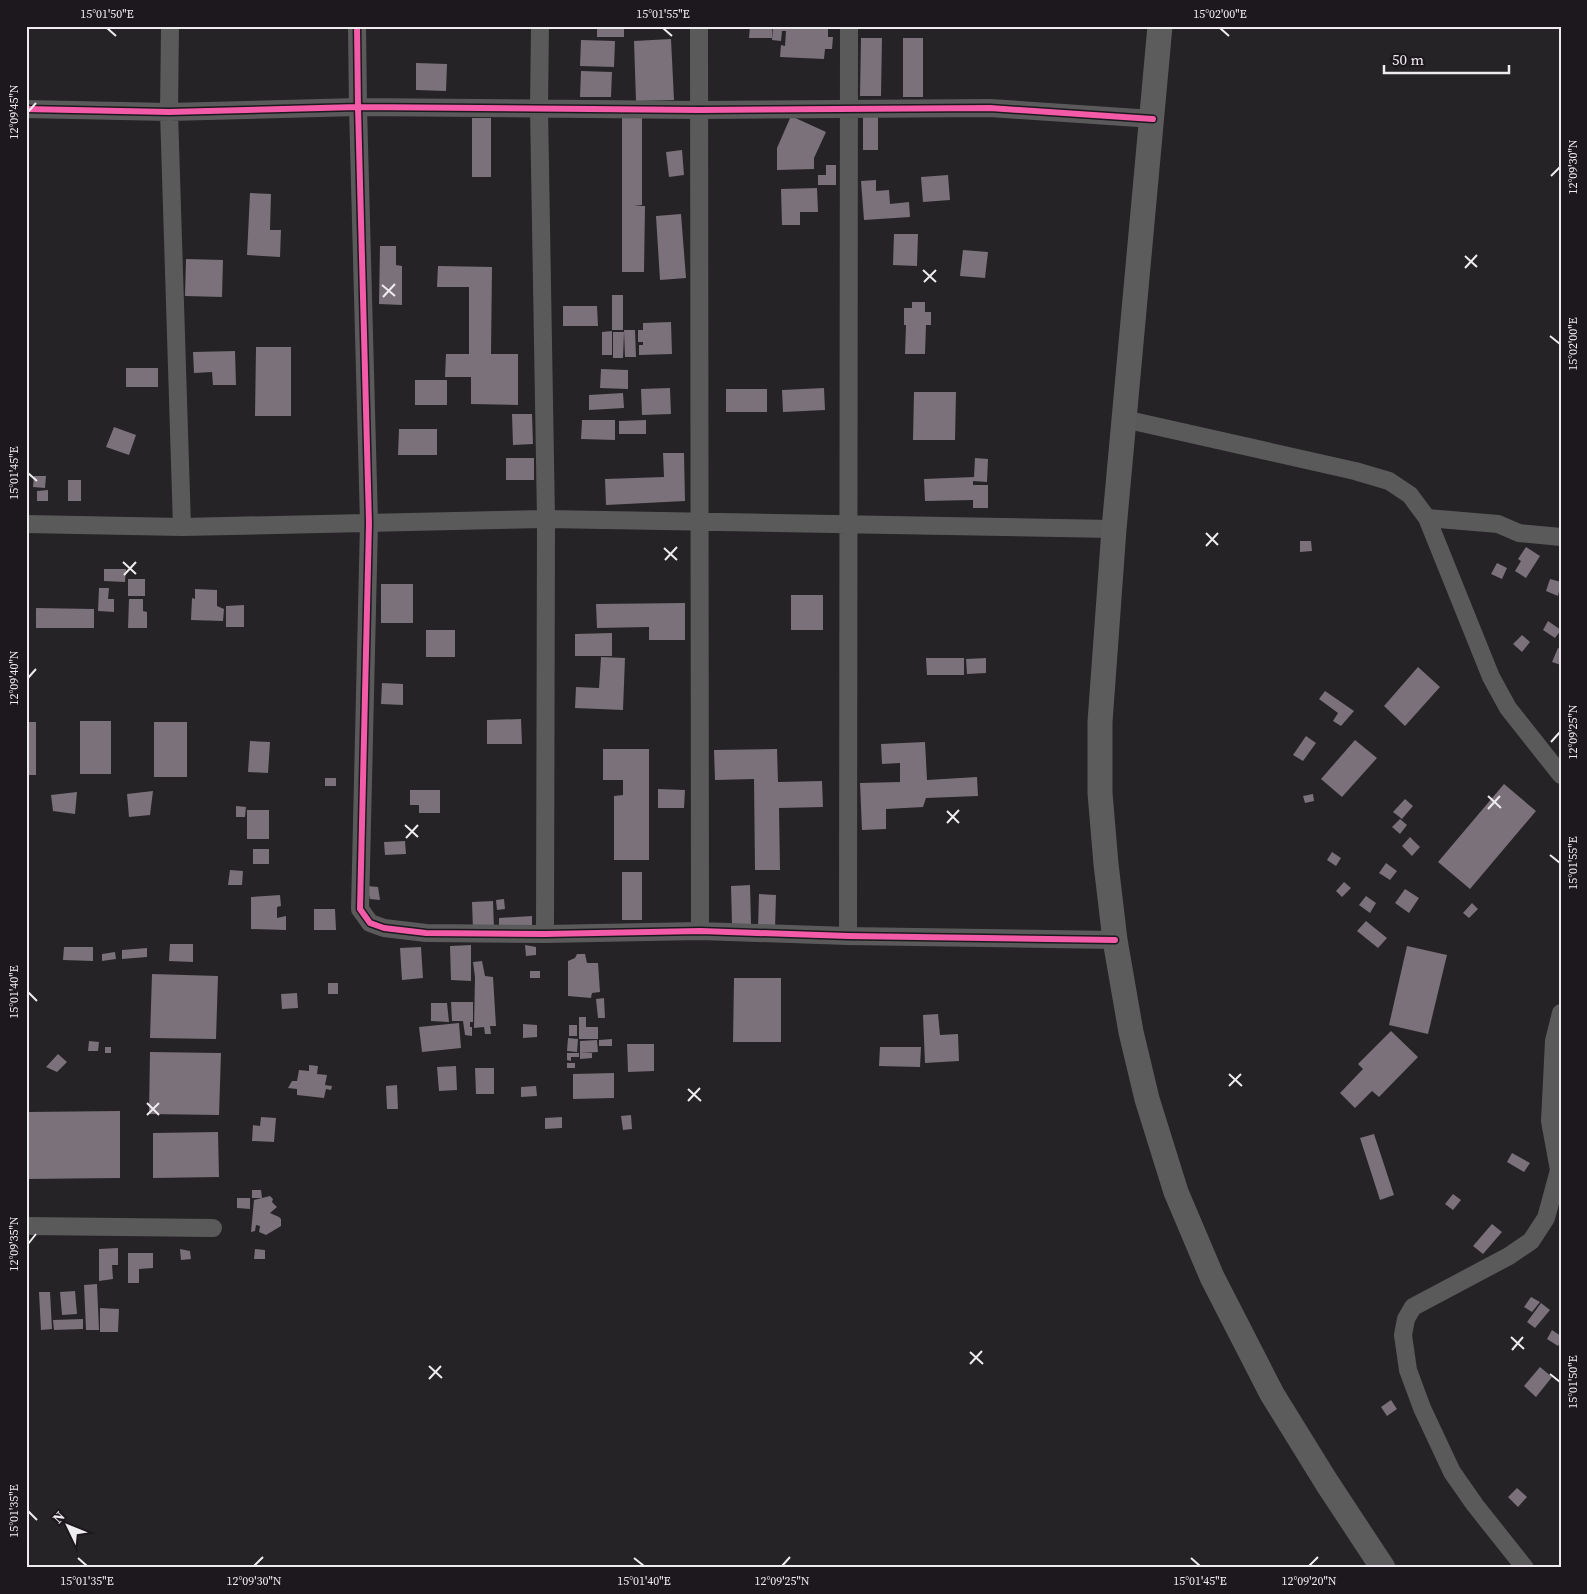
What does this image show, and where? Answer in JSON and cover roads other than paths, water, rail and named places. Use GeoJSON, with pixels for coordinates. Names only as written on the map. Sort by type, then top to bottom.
{"type":"FeatureCollection","features":[{"type":"Feature","properties":{"kind":"main road"},"geometry":{"type":"LineString","coordinates":[[1160,26],[1153,120],[1144,197],[1114,529],[1100,740],[1101,802],[1115,940],[1131,1032],[1147,1099],[1176,1192],[1212,1277],[1272,1394],[1383,1568]]}},
{"type":"Feature","properties":{"kind":"street"},"geometry":{"type":"LineString","coordinates":[[170,26],[169,112],[182,527]]}},
{"type":"Feature","properties":{"kind":"street"},"geometry":{"type":"LineString","coordinates":[[357,26],[369,522],[360,909],[370,923],[392,929],[426,934],[700,931],[848,936],[1115,940]]}},
{"type":"Feature","properties":{"kind":"street"},"geometry":{"type":"LineString","coordinates":[[540,26],[539,108],[546,519],[544,934]]}},
{"type":"Feature","properties":{"kind":"street"},"geometry":{"type":"LineString","coordinates":[[699,26],[700,931]]}},
{"type":"Feature","properties":{"kind":"street"},"geometry":{"type":"LineString","coordinates":[[848,936],[847,109],[849,26]]}},
{"type":"Feature","properties":{"kind":"street"},"geometry":{"type":"LineString","coordinates":[[26,110],[169,112],[358,107],[699,110],[990,108],[1153,120]]}},
{"type":"Feature","properties":{"kind":"street"},"geometry":{"type":"LineString","coordinates":[[1124,419],[1355,471],[1389,481],[1410,495],[1427,518],[1491,676],[1508,708],[1561,775]]}},
{"type":"Feature","properties":{"kind":"street"},"geometry":{"type":"LineString","coordinates":[[1427,518],[1498,524],[1519,533],[1561,537]]}},
{"type":"Feature","properties":{"kind":"street"},"geometry":{"type":"LineString","coordinates":[[26,524],[182,527],[546,519],[1114,529]]}},
{"type":"Feature","properties":{"kind":"street"},"geometry":{"type":"LineString","coordinates":[[1524,1568],[1452,1472],[1422,1408],[1408,1370],[1403,1335],[1406,1319],[1413,1308],[1509,1256],[1531,1241],[1546,1218],[1560,1168],[1550,1120],[1554,1041],[1561,1013]]}},
{"type":"Feature","properties":{"kind":"street"},"geometry":{"type":"LineString","coordinates":[[26,1226],[213,1228]]}}]}
